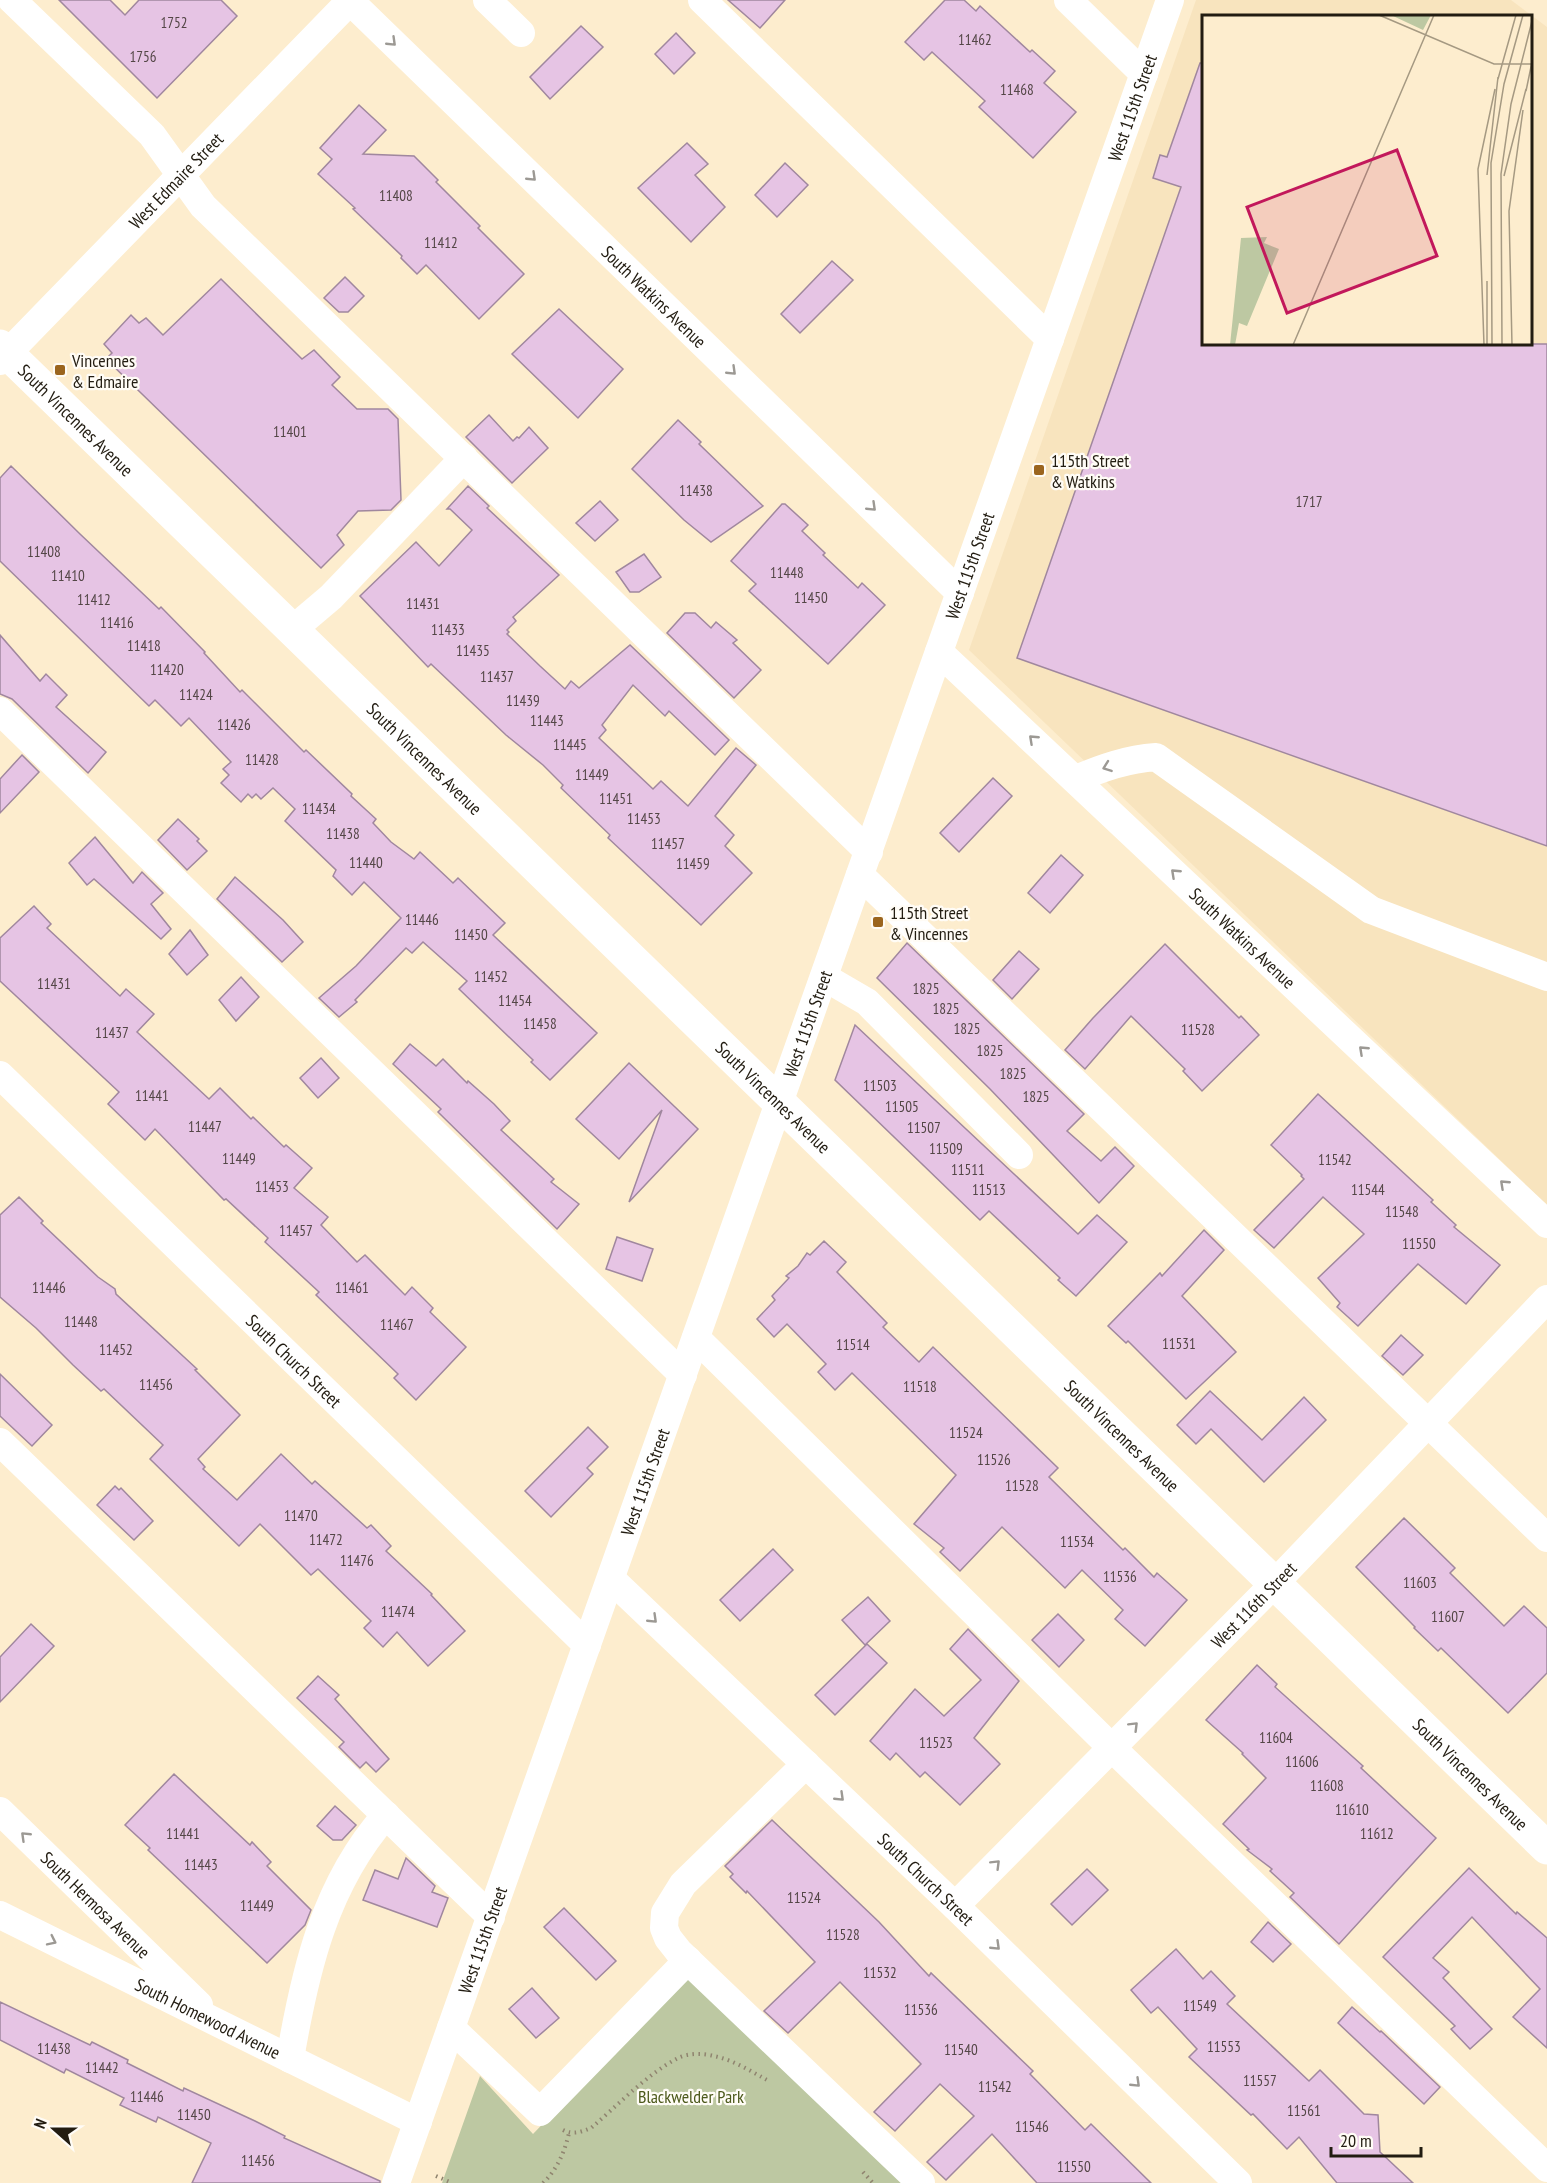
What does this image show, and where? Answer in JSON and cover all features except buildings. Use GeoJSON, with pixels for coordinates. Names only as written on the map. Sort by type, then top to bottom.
{"type":"FeatureCollection","features":[{"type":"Feature","properties":{"kind":"main road","name":"South Vincennes Avenue"},"geometry":{"type":"LineString","coordinates":[[3,354],[292,630],[1547,1848]]}},
{"type":"Feature","properties":{"kind":"street"},"geometry":{"type":"LineString","coordinates":[[487,0],[521,33]]}},
{"type":"Feature","properties":{"kind":"street"},"geometry":{"type":"LineString","coordinates":[[702,0],[1050,339]]}},
{"type":"Feature","properties":{"kind":"street"},"geometry":{"type":"LineString","coordinates":[[1068,0],[1144,74]]}},
{"type":"Feature","properties":{"kind":"street","name":"West 115th Street"},"geometry":{"type":"LineString","coordinates":[[396,2183],[1170,0]]}},
{"type":"Feature","properties":{"kind":"street","name":"West Edmaire Street"},"geometry":{"type":"LineString","coordinates":[[3,354],[350,1]]}},
{"type":"Feature","properties":{"kind":"street","name":"South Watkins Avenue"},"geometry":{"type":"LineString","coordinates":[[350,1],[960,593]]}},
{"type":"Feature","properties":{"kind":"street"},"geometry":{"type":"LineString","coordinates":[[23,3],[152,135],[202,206],[464,458],[864,864],[1547,1538]]}},
{"type":"Feature","properties":{"kind":"street"},"geometry":{"type":"LineString","coordinates":[[292,630],[331,597],[464,458]]}},
{"type":"Feature","properties":{"kind":"street","name":"South Watkins Avenue"},"geometry":{"type":"LineString","coordinates":[[939,652],[1547,1224]]}},
{"type":"Feature","properties":{"kind":"street"},"geometry":{"type":"LineString","coordinates":[[0,711],[683,1375]]}},
{"type":"Feature","properties":{"kind":"street"},"geometry":{"type":"LineString","coordinates":[[1076,779],[1112,765],[1139,758],[1156,757],[1371,910],[1547,977]]}},
{"type":"Feature","properties":{"kind":"street"},"geometry":{"type":"LineString","coordinates":[[824,977],[867,1002],[1019,1155]]}},
{"type":"Feature","properties":{"kind":"street","name":"South Church Street"},"geometry":{"type":"LineString","coordinates":[[0,1075],[587,1645]]}},
{"type":"Feature","properties":{"kind":"street","name":"West 116th Street"},"geometry":{"type":"LineString","coordinates":[[955,1905],[1274,1584],[1547,1299]]}},
{"type":"Feature","properties":{"kind":"street"},"geometry":{"type":"LineString","coordinates":[[696,1338],[1112,1748],[1547,2168]]}},
{"type":"Feature","properties":{"kind":"street"},"geometry":{"type":"LineString","coordinates":[[0,1442],[491,1917]]}},
{"type":"Feature","properties":{"kind":"street","name":"South Church Street"},"geometry":{"type":"LineString","coordinates":[[611,1579],[955,1905],[1238,2183]]}},
{"type":"Feature","properties":{"kind":"street"},"geometry":{"type":"LineString","coordinates":[[806,1764],[683,1884],[665,1913],[664,1928],[668,1938],[688,1960],[921,2183]]}},
{"type":"Feature","properties":{"kind":"street","name":"South Hermosa Avenue"},"geometry":{"type":"LineString","coordinates":[[0,1811],[218,2023]]}},
{"type":"Feature","properties":{"kind":"street"},"geometry":{"type":"LineString","coordinates":[[290,2059],[310,1958],[329,1908],[348,1868],[366,1838],[386,1815]]}},
{"type":"Feature","properties":{"kind":"street","name":"South Homewood Avenue"},"geometry":{"type":"LineString","coordinates":[[0,1915],[418,2122]]}},
{"type":"Feature","properties":{"kind":"street"},"geometry":{"type":"LineString","coordinates":[[451,2028],[540,2112],[688,1960]]}},
{"type":"Feature","properties":{"kind":"path"},"geometry":{"type":"LineString","coordinates":[[540,2112],[557,2127],[569,2133],[580,2133],[591,2128],[656,2072],[679,2057],[699,2054],[733,2062],[771,2082]]}},
{"type":"Feature","properties":{"kind":"path"},"geometry":{"type":"LineString","coordinates":[[543,2183],[550,2177],[559,2161],[569,2133]]}},
{"type":"Feature","properties":{"kind":"path"},"geometry":{"type":"LineString","coordinates":[[858,2165],[873,2183]]}},
{"type":"Feature","properties":{"kind":"path"},"geometry":{"type":"LineString","coordinates":[[436,2176],[452,2183]]}},
{"type":"Feature","properties":{"kind":"shaded area"},"geometry":{"type":"Polygon","coordinates":[[[1196,0],[1511,0],[1531,15],[1202,15],[1202,345],[1532,345],[1532,16],[1547,27],[1547,1205],[969,650],[1196,0]]]}},
{"type":"Feature","properties":{"kind":"green space","name":"Blackwelder Park"},"geometry":{"type":"Polygon","coordinates":[[[689,1972],[909,2183],[442,2183],[480,2076],[533,2134],[689,1972]]]}},
{"type":"Feature","properties":{"kind":"place","name":"Vincennes & Edmaire"},"geometry":{"type":"Point","coordinates":[60,370]}},
{"type":"Feature","properties":{"kind":"place","name":"115th Street & Watkins"},"geometry":{"type":"Point","coordinates":[1039,470]}},
{"type":"Feature","properties":{"kind":"place","name":"115th Street & Vincennes"},"geometry":{"type":"Point","coordinates":[878,922]}}]}
